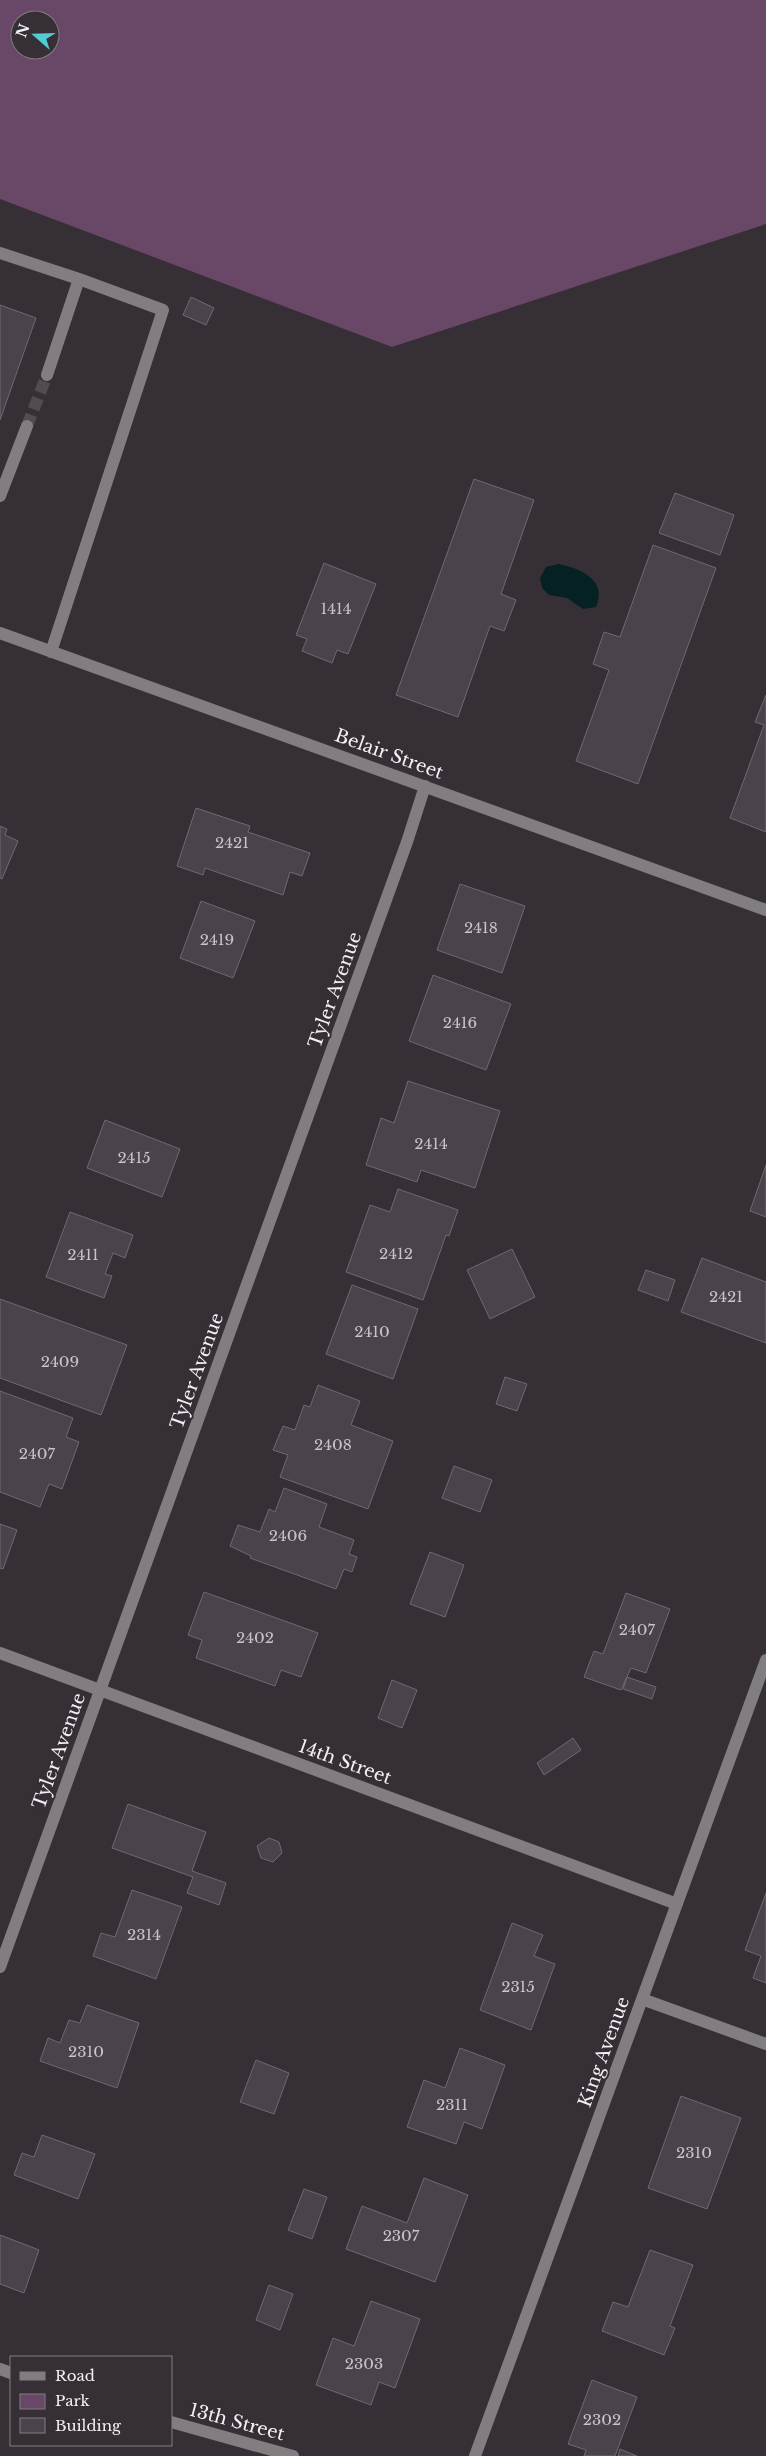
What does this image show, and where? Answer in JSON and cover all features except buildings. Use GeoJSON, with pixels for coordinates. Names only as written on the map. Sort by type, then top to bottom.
{"type":"FeatureCollection","features":[{"type":"Feature","properties":{"kind":"street"},"geometry":{"type":"LineString","coordinates":[[0,253],[80,279],[163,310],[52,652]]}},
{"type":"Feature","properties":{"kind":"street"},"geometry":{"type":"LineString","coordinates":[[46,375],[80,279]]}},
{"type":"Feature","properties":{"kind":"street"},"geometry":{"type":"LineString","coordinates":[[0,496],[27,426]]}},
{"type":"Feature","properties":{"kind":"street","name":"Belair Street"},"geometry":{"type":"LineString","coordinates":[[0,633],[766,910]]}},
{"type":"Feature","properties":{"kind":"street","name":"Tyler Avenue"},"geometry":{"type":"LineString","coordinates":[[0,1967],[407,842],[425,786]]}},
{"type":"Feature","properties":{"kind":"street","name":"14th Street"},"geometry":{"type":"LineString","coordinates":[[0,1653],[677,1904]]}},
{"type":"Feature","properties":{"kind":"street","name":"King Avenue"},"geometry":{"type":"LineString","coordinates":[[475,2456],[766,1660]]}},
{"type":"Feature","properties":{"kind":"street"},"geometry":{"type":"LineString","coordinates":[[642,1999],[766,2044]]}},
{"type":"Feature","properties":{"kind":"street","name":"13th Street"},"geometry":{"type":"LineString","coordinates":[[172,2422],[293,2456]]}},
{"type":"Feature","properties":{"kind":"green space"},"geometry":{"type":"Polygon","coordinates":[[[0,0],[766,0],[766,224],[392,347],[0,199],[0,0]]]}},
{"type":"Feature","properties":{"kind":"shaded area"},"geometry":{"type":"Polygon","coordinates":[[[558,564],[583,572],[590,577],[598,589],[599,598],[596,607],[583,609],[567,598],[549,595],[542,588],[540,578],[546,567],[558,564]]]}},
{"type":"Feature","properties":{"kind":"tunnel"},"geometry":{"type":"LineString","coordinates":[[27,426],[47,375]]}}]}
